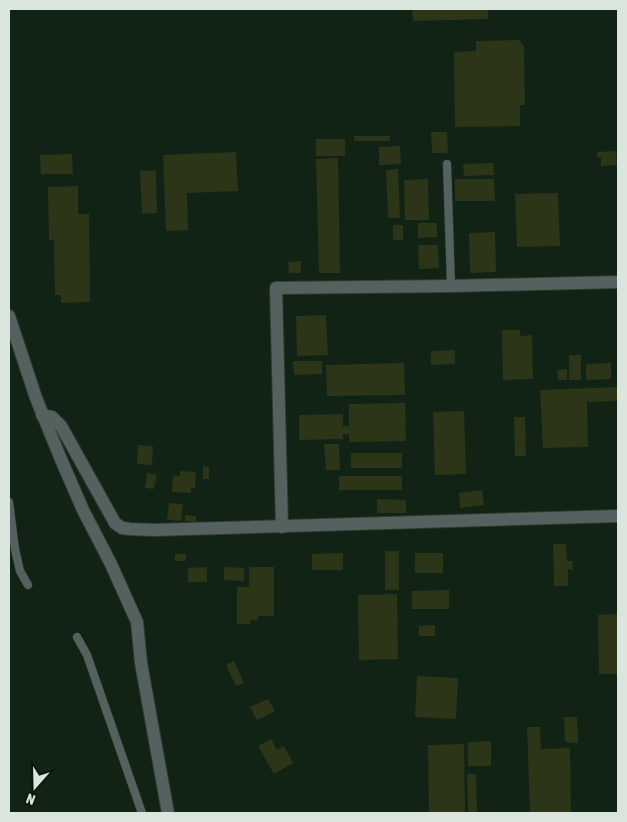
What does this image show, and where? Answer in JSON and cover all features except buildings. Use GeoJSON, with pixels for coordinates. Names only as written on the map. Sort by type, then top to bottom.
{"type":"FeatureCollection","features":[{"type":"Feature","properties":{"kind":"street"},"geometry":{"type":"LineString","coordinates":[[282,527],[276,288],[618,282]]}},
{"type":"Feature","properties":{"kind":"street"},"geometry":{"type":"LineString","coordinates":[[9,316],[42,415],[83,510],[110,562],[137,622],[141,663],[168,813]]}},
{"type":"Feature","properties":{"kind":"street"},"geometry":{"type":"LineString","coordinates":[[42,415],[52,417],[61,426],[115,523],[122,528],[130,530],[618,516]]}},
{"type":"Feature","properties":{"kind":"lane"},"geometry":{"type":"LineString","coordinates":[[447,164],[451,286]]}},
{"type":"Feature","properties":{"kind":"lane"},"geometry":{"type":"LineString","coordinates":[[9,502],[20,571],[28,585]]}},
{"type":"Feature","properties":{"kind":"lane"},"geometry":{"type":"LineString","coordinates":[[77,637],[87,655],[142,813]]}}]}
